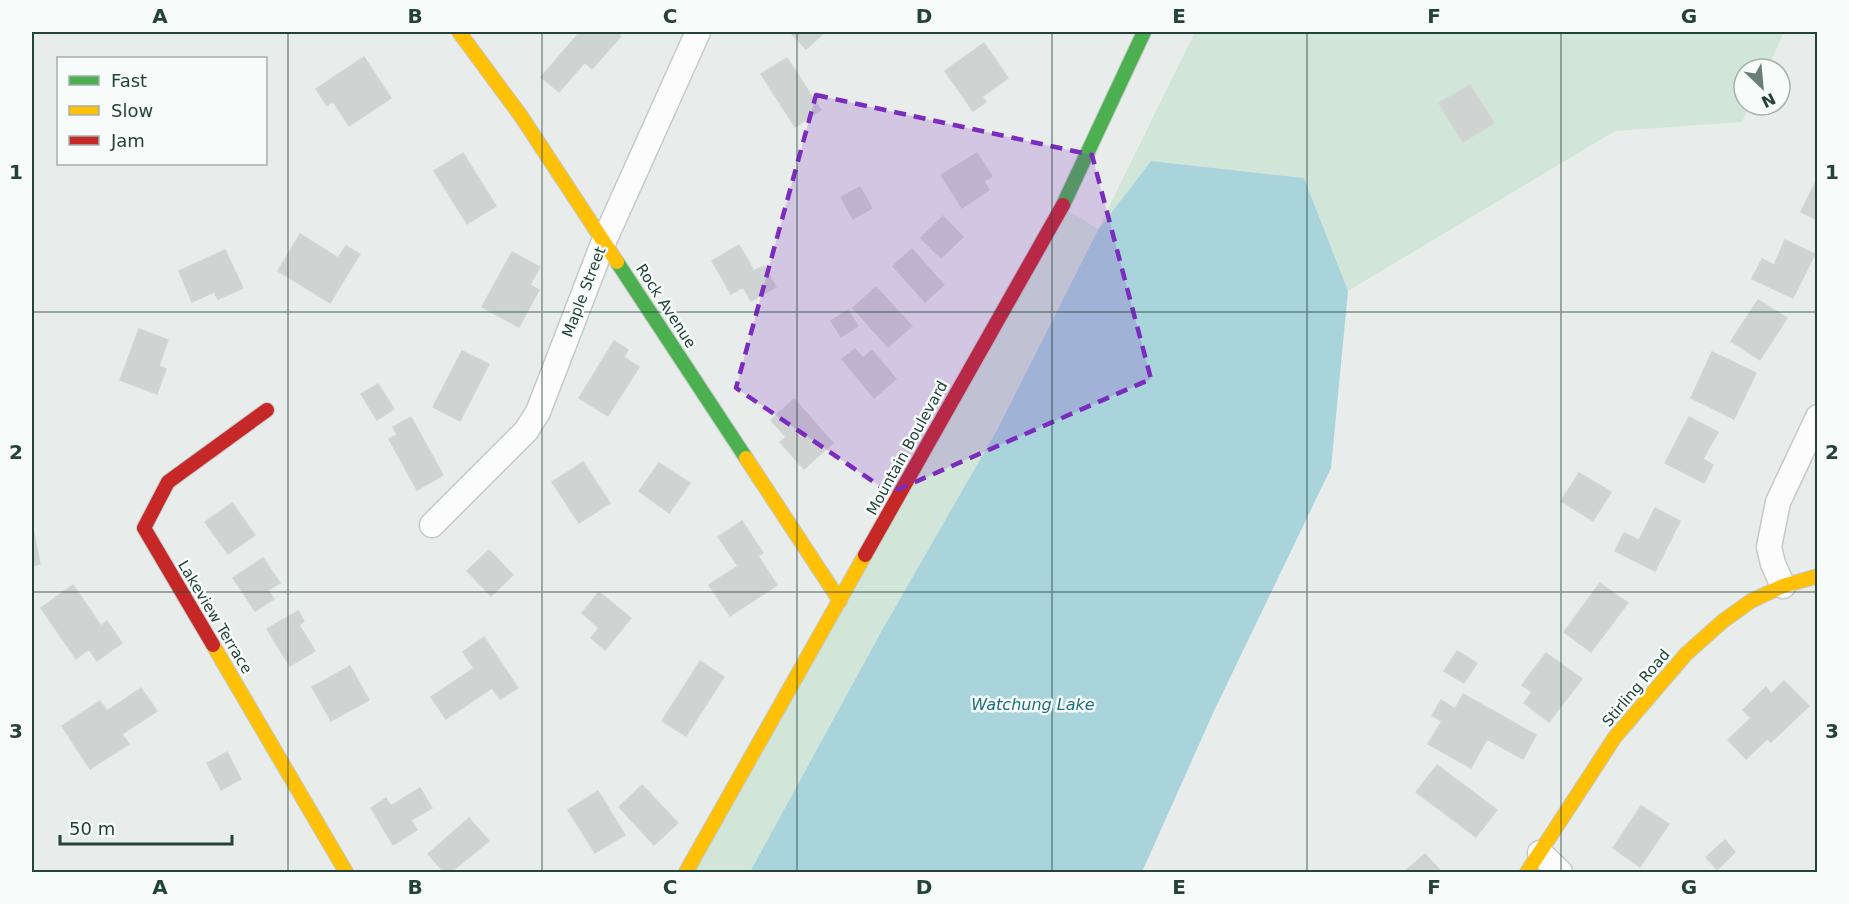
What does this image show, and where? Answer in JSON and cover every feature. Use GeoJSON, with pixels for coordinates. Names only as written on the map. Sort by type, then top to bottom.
{"type":"FeatureCollection","features":[{"type":"Feature","properties":{"kind":"street","name":"Rock Avenue"},"geometry":{"type":"LineString","coordinates":[[459,32],[521,116],[840,601]]}},
{"type":"Feature","properties":{"kind":"street","name":"Maple Street"},"geometry":{"type":"LineString","coordinates":[[432,525],[526,431],[538,412],[604,241],[698,32]]}},
{"type":"Feature","properties":{"kind":"street","name":"Mountain Boulevard"},"geometry":{"type":"LineString","coordinates":[[686,873],[1062,207],[1144,32]]}},
{"type":"Feature","properties":{"kind":"street","name":"Lakeview Terrace"},"geometry":{"type":"LineString","coordinates":[[267,410],[168,482],[144,528],[346,873]]}},
{"type":"Feature","properties":{"kind":"street"},"geometry":{"type":"LineString","coordinates":[[1783,586],[1773,564],[1769,547],[1778,502],[1818,417]]}},
{"type":"Feature","properties":{"kind":"street","name":"Stirling Road"},"geometry":{"type":"LineString","coordinates":[[1533,863],[1615,737],[1686,654],[1723,621],[1751,601],[1783,586],[1818,576]]}},
{"type":"Feature","properties":{"kind":"street"},"geometry":{"type":"LineString","coordinates":[[1533,863],[1560,873]]}},
{"type":"Feature","properties":{"kind":"highlighted area"},"geometry":{"type":"Polygon","coordinates":[[[816,95],[1092,155],[1151,379],[890,493],[736,388],[816,95]]]}},
{"type":"Feature","properties":{"kind":"green space"},"geometry":{"type":"Polygon","coordinates":[[[1195,32],[1784,32],[1773,57],[1732,57],[1732,117],[1744,117],[1742,122],[1615,131],[1348,291],[1304,178],[1151,161],[1098,230],[997,430],[881,632],[750,872],[686,872],[1062,207],[1098,229],[1195,32]]]}},
{"type":"Feature","properties":{"kind":"water","name":"Watchung Lake"},"geometry":{"type":"Polygon","coordinates":[[[1151,161],[1304,178],[1348,291],[1331,468],[1214,711],[1142,872],[750,872],[881,632],[997,430],[1098,230],[1151,161]]]}},
{"type":"Feature","properties":{"kind":"building"},"geometry":{"type":"Polygon","coordinates":[[[580,32],[616,32],[621,36],[592,69],[585,62],[559,92],[541,77],[580,32]]]}},
{"type":"Feature","properties":{"kind":"building"},"geometry":{"type":"Polygon","coordinates":[[[790,32],[825,32],[806,49],[790,32]]]}},
{"type":"Feature","properties":{"kind":"building"},"geometry":{"type":"Polygon","coordinates":[[[984,43],[1008,78],[982,97],[986,102],[973,111],[945,71],[984,43]]]}},
{"type":"Feature","properties":{"kind":"building"},"geometry":{"type":"Polygon","coordinates":[[[364,57],[391,98],[349,126],[333,101],[327,106],[316,89],[364,57]]]}},
{"type":"Feature","properties":{"kind":"building"},"geometry":{"type":"Polygon","coordinates":[[[787,58],[821,110],[795,127],[761,74],[787,58]]]}},
{"type":"Feature","properties":{"kind":"building"},"geometry":{"type":"Polygon","coordinates":[[[1470,85],[1494,123],[1463,142],[1439,103],[1470,85]]]}},
{"type":"Feature","properties":{"kind":"building"},"geometry":{"type":"Polygon","coordinates":[[[463,153],[496,206],[467,224],[434,171],[463,153]]]}},
{"type":"Feature","properties":{"kind":"building"},"geometry":{"type":"Polygon","coordinates":[[[977,153],[992,176],[984,181],[989,190],[962,208],[941,175],[977,153]]]}},
{"type":"Feature","properties":{"kind":"building"},"geometry":{"type":"Polygon","coordinates":[[[1818,177],[1818,220],[1801,212],[1818,177]]]}},
{"type":"Feature","properties":{"kind":"building"},"geometry":{"type":"Polygon","coordinates":[[[860,187],[872,208],[853,219],[841,197],[860,187]]]}},
{"type":"Feature","properties":{"kind":"building"},"geometry":{"type":"Polygon","coordinates":[[[943,216],[963,237],[941,258],[921,238],[943,216]]]}},
{"type":"Feature","properties":{"kind":"building"},"geometry":{"type":"Polygon","coordinates":[[[300,234],[338,258],[346,246],[360,254],[330,303],[278,271],[300,234]]]}},
{"type":"Feature","properties":{"kind":"building"},"geometry":{"type":"Polygon","coordinates":[[[1785,240],[1815,254],[1793,298],[1752,279],[1762,259],[1774,265],[1785,240]]]}},
{"type":"Feature","properties":{"kind":"building"},"geometry":{"type":"Polygon","coordinates":[[[739,245],[754,271],[764,266],[776,287],[751,301],[743,287],[731,294],[712,261],[739,245]]]}},
{"type":"Feature","properties":{"kind":"building"},"geometry":{"type":"Polygon","coordinates":[[[912,249],[944,285],[925,302],[893,266],[912,249]]]}},
{"type":"Feature","properties":{"kind":"building"},"geometry":{"type":"Polygon","coordinates":[[[225,250],[243,288],[218,299],[214,292],[192,302],[179,271],[225,250]]]}},
{"type":"Feature","properties":{"kind":"building"},"geometry":{"type":"Polygon","coordinates":[[[512,252],[540,267],[530,285],[539,290],[519,327],[482,307],[512,252]]]}},
{"type":"Feature","properties":{"kind":"building"},"geometry":{"type":"Polygon","coordinates":[[[876,287],[912,326],[888,347],[853,308],[876,287]]]}},
{"type":"Feature","properties":{"kind":"building"},"geometry":{"type":"Polygon","coordinates":[[[1758,300],[1787,318],[1760,360],[1731,341],[1758,300]]]}},
{"type":"Feature","properties":{"kind":"building"},"geometry":{"type":"Polygon","coordinates":[[[848,310],[858,326],[841,337],[831,321],[848,310]]]}},
{"type":"Feature","properties":{"kind":"building"},"geometry":{"type":"Polygon","coordinates":[[[139,329],[168,340],[159,366],[166,369],[157,394],[120,380],[139,329]]]}},
{"type":"Feature","properties":{"kind":"building"},"geometry":{"type":"Polygon","coordinates":[[[614,341],[628,350],[624,357],[639,367],[608,416],[579,398],[614,341]]]}},
{"type":"Feature","properties":{"kind":"building"},"geometry":{"type":"Polygon","coordinates":[[[855,349],[863,358],[872,350],[896,379],[874,398],[842,359],[855,349]]]}},
{"type":"Feature","properties":{"kind":"building"},"geometry":{"type":"Polygon","coordinates":[[[462,351],[489,364],[460,421],[433,407],[462,351]]]}},
{"type":"Feature","properties":{"kind":"building"},"geometry":{"type":"Polygon","coordinates":[[[1712,352],[1756,373],[1734,419],[1691,398],[1712,352]]]}},
{"type":"Feature","properties":{"kind":"building"},"geometry":{"type":"Polygon","coordinates":[[[378,384],[394,409],[377,420],[361,394],[378,384]]]}},
{"type":"Feature","properties":{"kind":"building"},"geometry":{"type":"Polygon","coordinates":[[[794,399],[833,443],[804,469],[780,442],[786,437],[771,420],[794,399]]]}},
{"type":"Feature","properties":{"kind":"building"},"geometry":{"type":"Polygon","coordinates":[[[411,417],[443,475],[417,490],[389,439],[397,435],[393,427],[411,417]]]}},
{"type":"Feature","properties":{"kind":"building"},"geometry":{"type":"Polygon","coordinates":[[[1689,417],[1718,432],[1703,459],[1713,465],[1704,483],[1665,463],[1689,417]]]}},
{"type":"Feature","properties":{"kind":"building"},"geometry":{"type":"Polygon","coordinates":[[[583,462],[610,503],[579,523],[552,482],[583,462]]]}},
{"type":"Feature","properties":{"kind":"building"},"geometry":{"type":"Polygon","coordinates":[[[659,463],[690,483],[669,513],[639,491],[659,463]]]}},
{"type":"Feature","properties":{"kind":"building"},"geometry":{"type":"Polygon","coordinates":[[[1579,473],[1611,492],[1593,521],[1561,501],[1579,473]]]}},
{"type":"Feature","properties":{"kind":"building"},"geometry":{"type":"Polygon","coordinates":[[[232,503],[255,535],[228,554],[205,522],[232,503]]]}},
{"type":"Feature","properties":{"kind":"building"},"geometry":{"type":"Polygon","coordinates":[[[1655,508],[1680,521],[1655,571],[1615,551],[1624,533],[1639,540],[1655,508]]]}},
{"type":"Feature","properties":{"kind":"building"},"geometry":{"type":"Polygon","coordinates":[[[742,521],[763,553],[758,556],[777,585],[730,616],[709,585],[738,566],[718,537],[742,521]]]}},
{"type":"Feature","properties":{"kind":"building"},"geometry":{"type":"Polygon","coordinates":[[[32,523],[40,564],[32,566],[32,523]]]}},
{"type":"Feature","properties":{"kind":"building"},"geometry":{"type":"Polygon","coordinates":[[[489,550],[513,575],[491,596],[467,571],[489,550]]]}},
{"type":"Feature","properties":{"kind":"building"},"geometry":{"type":"Polygon","coordinates":[[[263,558],[280,583],[268,590],[274,599],[255,611],[233,578],[263,558]]]}},
{"type":"Feature","properties":{"kind":"building"},"geometry":{"type":"Polygon","coordinates":[[[1600,583],[1628,603],[1591,652],[1564,632],[1600,583]]]}},
{"type":"Feature","properties":{"kind":"building"},"geometry":{"type":"Polygon","coordinates":[[[73,585],[101,626],[107,621],[122,643],[97,661],[89,649],[76,659],[41,608],[73,585]]]}},
{"type":"Feature","properties":{"kind":"building"},"geometry":{"type":"Polygon","coordinates":[[[599,592],[631,618],[605,650],[591,638],[599,628],[582,613],[599,592]]]}},
{"type":"Feature","properties":{"kind":"building"},"geometry":{"type":"Polygon","coordinates":[[[298,611],[304,621],[299,625],[315,651],[290,666],[267,629],[298,611]]]}},
{"type":"Feature","properties":{"kind":"building"},"geometry":{"type":"Polygon","coordinates":[[[484,637],[518,688],[500,699],[492,688],[446,719],[431,697],[474,668],[463,652],[484,637]]]}},
{"type":"Feature","properties":{"kind":"building"},"geometry":{"type":"Polygon","coordinates":[[[1457,651],[1477,663],[1464,683],[1444,671],[1457,651]]]}},
{"type":"Feature","properties":{"kind":"building"},"geometry":{"type":"Polygon","coordinates":[[[1546,653],[1582,679],[1549,722],[1524,703],[1532,692],[1522,685],[1546,653]]]}},
{"type":"Feature","properties":{"kind":"building"},"geometry":{"type":"Polygon","coordinates":[[[700,661],[724,677],[686,736],[662,721],[700,661]]]}},
{"type":"Feature","properties":{"kind":"building"},"geometry":{"type":"Polygon","coordinates":[[[350,666],[369,700],[331,721],[312,687],[350,666]]]}},
{"type":"Feature","properties":{"kind":"building"},"geometry":{"type":"Polygon","coordinates":[[[1784,681],[1809,706],[1771,742],[1767,739],[1746,759],[1728,740],[1751,718],[1743,710],[1766,687],[1771,694],[1784,681]]]}},
{"type":"Feature","properties":{"kind":"building"},"geometry":{"type":"Polygon","coordinates":[[[141,688],[157,711],[122,734],[129,744],[90,769],[62,726],[100,701],[107,711],[141,688]]]}},
{"type":"Feature","properties":{"kind":"building"},"geometry":{"type":"Polygon","coordinates":[[[1463,694],[1536,735],[1523,759],[1487,739],[1471,768],[1428,744],[1442,721],[1432,716],[1441,700],[1455,709],[1463,694]]]}},
{"type":"Feature","properties":{"kind":"building"},"geometry":{"type":"Polygon","coordinates":[[[227,752],[241,779],[221,790],[207,763],[227,752]]]}},
{"type":"Feature","properties":{"kind":"building"},"geometry":{"type":"Polygon","coordinates":[[[1437,765],[1497,810],[1476,837],[1416,792],[1437,765]]]}},
{"type":"Feature","properties":{"kind":"building"},"geometry":{"type":"Polygon","coordinates":[[[642,785],[678,823],[654,845],[619,807],[642,785]]]}},
{"type":"Feature","properties":{"kind":"building"},"geometry":{"type":"Polygon","coordinates":[[[420,788],[432,808],[411,820],[417,830],[393,845],[371,808],[386,798],[391,806],[420,788]]]}},
{"type":"Feature","properties":{"kind":"building"},"geometry":{"type":"Polygon","coordinates":[[[598,791],[625,835],[595,853],[568,810],[598,791]]]}},
{"type":"Feature","properties":{"kind":"building"},"geometry":{"type":"Polygon","coordinates":[[[1641,806],[1669,824],[1640,867],[1613,848],[1641,806]]]}},
{"type":"Feature","properties":{"kind":"building"},"geometry":{"type":"Polygon","coordinates":[[[469,818],[489,841],[451,872],[444,872],[428,854],[469,818]]]}},
{"type":"Feature","properties":{"kind":"building"},"geometry":{"type":"Polygon","coordinates":[[[1725,840],[1735,852],[1717,870],[1706,857],[1725,840]]]}},
{"type":"Feature","properties":{"kind":"building"},"geometry":{"type":"Polygon","coordinates":[[[1425,854],[1442,872],[1404,872],[1425,854]]]}},
{"type":"Feature","properties":{"kind":"traffic: fast"},"geometry":{"type":"LineString","coordinates":[[1063,205],[1144,32]]}},
{"type":"Feature","properties":{"kind":"traffic: fast"},"geometry":{"type":"LineString","coordinates":[[617,262],[746,458]]}},
{"type":"Feature","properties":{"kind":"traffic: slow"},"geometry":{"type":"LineString","coordinates":[[459,32],[521,116],[617,262]]}},
{"type":"Feature","properties":{"kind":"traffic: slow"},"geometry":{"type":"LineString","coordinates":[[746,458],[840,601]]}},
{"type":"Feature","properties":{"kind":"traffic: slow"},"geometry":{"type":"LineString","coordinates":[[686,872],[865,555]]}},
{"type":"Feature","properties":{"kind":"traffic: slow"},"geometry":{"type":"LineString","coordinates":[[1527,872],[1615,737],[1686,654],[1723,621],[1751,601],[1783,586],[1818,576]]}},
{"type":"Feature","properties":{"kind":"traffic: slow"},"geometry":{"type":"LineString","coordinates":[[213,645],[346,872]]}},
{"type":"Feature","properties":{"kind":"traffic: jam"},"geometry":{"type":"LineString","coordinates":[[865,555],[1063,205]]}},
{"type":"Feature","properties":{"kind":"traffic: jam"},"geometry":{"type":"LineString","coordinates":[[213,645],[144,528],[168,482],[267,410]]}}]}
